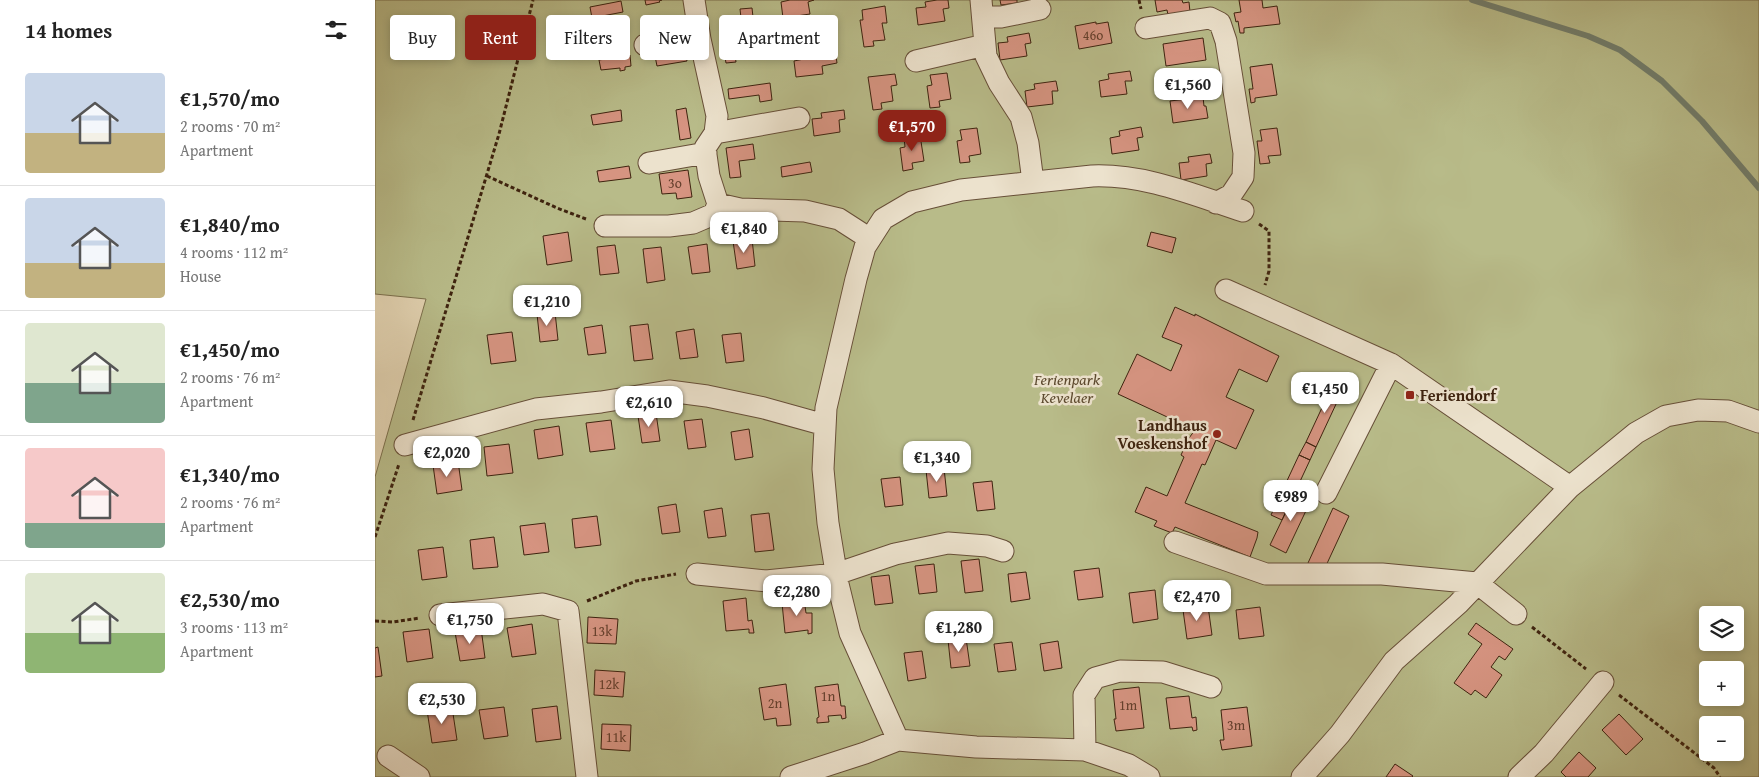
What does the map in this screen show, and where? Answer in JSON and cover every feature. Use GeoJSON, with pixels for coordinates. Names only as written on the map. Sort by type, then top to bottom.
{"type":"FeatureCollection","features":[{"type":"Feature","properties":{"kind":"lane"},"geometry":{"type":"LineString","coordinates":[[694,0],[696,15]]}},
{"type":"Feature","properties":{"kind":"lane"},"geometry":{"type":"LineString","coordinates":[[1033,182],[1028,143],[1021,117],[999,83],[986,56],[982,9],[1001,17],[1041,9]]}},
{"type":"Feature","properties":{"kind":"lane"},"geometry":{"type":"LineString","coordinates":[[1146,28],[1209,18],[1220,23],[1226,41],[1244,153],[1243,177],[1231,195],[1216,203]]}},
{"type":"Feature","properties":{"kind":"lane"},"geometry":{"type":"LineString","coordinates":[[916,61],[985,45]]}},
{"type":"Feature","properties":{"kind":"lane"},"geometry":{"type":"LineString","coordinates":[[605,226],[669,226],[693,223],[714,214],[718,204],[709,176],[705,148],[715,133],[717,116],[705,60]]}},
{"type":"Feature","properties":{"kind":"lane"},"geometry":{"type":"LineString","coordinates":[[715,133],[799,118]]}},
{"type":"Feature","properties":{"kind":"lane"},"geometry":{"type":"LineString","coordinates":[[649,163],[706,153]]}},
{"type":"Feature","properties":{"kind":"lane"},"geometry":{"type":"LineString","coordinates":[[898,740],[849,633],[828,523],[823,469],[826,408],[856,279],[865,247],[883,219],[912,202],[961,190],[1114,175],[1150,182],[1243,211]]}},
{"type":"Feature","properties":{"kind":"lane"},"geometry":{"type":"LineString","coordinates":[[718,204],[740,209],[805,211],[839,219],[870,239]]}},
{"type":"Feature","properties":{"kind":"lane"},"geometry":{"type":"LineString","coordinates":[[1226,290],[1391,364],[1570,487]]}},
{"type":"Feature","properties":{"kind":"lane"},"geometry":{"type":"LineString","coordinates":[[1327,492],[1391,364]]}},
{"type":"Feature","properties":{"kind":"lane"},"geometry":{"type":"LineString","coordinates":[[405,445],[536,409],[601,402],[669,391],[707,396],[764,408],[825,424]]}},
{"type":"Feature","properties":{"kind":"lane"},"geometry":{"type":"LineString","coordinates":[[1313,773],[1394,661],[1458,604],[1570,487],[1636,432],[1665,416],[1698,410],[1728,411],[1759,422]]}},
{"type":"Feature","properties":{"kind":"lane"},"geometry":{"type":"LineString","coordinates":[[1175,542],[1266,574],[1382,574],[1477,583],[1516,614]]}},
{"type":"Feature","properties":{"kind":"lane"},"geometry":{"type":"LineString","coordinates":[[697,574],[766,581],[837,574],[895,554],[948,543],[987,546],[1003,551]]}},
{"type":"Feature","properties":{"kind":"lane"},"geometry":{"type":"LineString","coordinates":[[440,616],[543,604],[568,611],[587,777]]}},
{"type":"Feature","properties":{"kind":"lane"},"geometry":{"type":"LineString","coordinates":[[1085,750],[1084,695],[1095,678],[1120,670],[1163,672],[1211,687]]}},
{"type":"Feature","properties":{"kind":"lane"},"geometry":{"type":"LineString","coordinates":[[1519,777],[1543,753],[1603,682]]}},
{"type":"Feature","properties":{"kind":"lane"},"geometry":{"type":"LineString","coordinates":[[791,777],[865,753],[898,740],[976,747],[1085,750],[1129,765],[1149,777]]}},
{"type":"Feature","properties":{"kind":"lane"},"geometry":{"type":"LineString","coordinates":[[388,756],[419,777]]}},
{"type":"Feature","properties":{"kind":"path"},"geometry":{"type":"LineString","coordinates":[[375,537],[487,176],[533,0]]}},
{"type":"Feature","properties":{"kind":"path"},"geometry":{"type":"LineString","coordinates":[[487,176],[557,208],[605,226]]}},
{"type":"Feature","properties":{"kind":"path"},"geometry":{"type":"LineString","coordinates":[[1243,211],[1269,231],[1269,271],[1259,305]]}},
{"type":"Feature","properties":{"kind":"path"},"geometry":{"type":"LineString","coordinates":[[568,611],[588,600],[635,581],[675,574],[697,574]]}},
{"type":"Feature","properties":{"kind":"path"},"geometry":{"type":"LineString","coordinates":[[375,621],[393,622],[440,616]]}},
{"type":"Feature","properties":{"kind":"green space","name":"Ferienpark Kevelaer"},"geometry":{"type":"Polygon","coordinates":[[[375,0],[1759,0],[1759,777],[375,777],[375,477],[426,299],[375,294],[375,0]]]}},
{"type":"Feature","properties":{"kind":"building"},"geometry":{"type":"Polygon","coordinates":[[[645,0],[662,0],[646,5],[645,0]]]}},
{"type":"Feature","properties":{"kind":"building"},"geometry":{"type":"Polygon","coordinates":[[[814,0],[808,2],[810,14],[803,15],[783,15],[781,2],[814,0]]]}},
{"type":"Feature","properties":{"kind":"building"},"geometry":{"type":"Polygon","coordinates":[[[948,0],[949,8],[943,9],[945,21],[918,25],[916,8],[926,7],[925,2],[948,0]]]}},
{"type":"Feature","properties":{"kind":"building"},"geometry":{"type":"Polygon","coordinates":[[[1000,0],[1017,0],[1017,3],[1001,5],[1000,0]]]}},
{"type":"Feature","properties":{"kind":"building"},"geometry":{"type":"Polygon","coordinates":[[[1155,0],[1182,0],[1183,3],[1189,2],[1190,12],[1168,15],[1167,10],[1157,12],[1155,0]]]}},
{"type":"Feature","properties":{"kind":"building"},"geometry":{"type":"Polygon","coordinates":[[[1239,0],[1262,0],[1263,8],[1277,6],[1280,24],[1244,28],[1244,33],[1240,33],[1238,21],[1236,22],[1234,13],[1241,12],[1239,0]]]}},
{"type":"Feature","properties":{"kind":"building"},"geometry":{"type":"Polygon","coordinates":[[[621,1],[623,12],[608,15],[591,15],[590,7],[621,1]]]}},
{"type":"Feature","properties":{"kind":"building"},"geometry":{"type":"Polygon","coordinates":[[[885,6],[887,23],[882,23],[885,40],[873,41],[874,46],[864,47],[860,20],[863,20],[862,10],[885,6]]]}},
{"type":"Feature","properties":{"kind":"building"},"geometry":{"type":"Polygon","coordinates":[[[752,8],[753,15],[741,15],[740,9],[752,8]]]}},
{"type":"Feature","properties":{"kind":"building"},"geometry":{"type":"Polygon","coordinates":[[[1096,22],[1096,24],[1108,22],[1112,43],[1079,49],[1075,26],[1096,22]]]}},
{"type":"Feature","properties":{"kind":"building"},"geometry":{"type":"Polygon","coordinates":[[[1029,33],[1031,43],[1025,44],[1027,56],[1000,60],[998,43],[1008,42],[1007,37],[1029,33]]]}},
{"type":"Feature","properties":{"kind":"building"},"geometry":{"type":"Polygon","coordinates":[[[1203,38],[1206,60],[1166,66],[1163,44],[1203,38]]]}},
{"type":"Feature","properties":{"kind":"building"},"geometry":{"type":"Polygon","coordinates":[[[630,55],[631,66],[625,67],[625,70],[620,71],[620,68],[601,70],[599,60],[630,60],[630,55]]]}},
{"type":"Feature","properties":{"kind":"building"},"geometry":{"type":"Polygon","coordinates":[[[656,60],[687,61],[657,66],[656,60]]]}},
{"type":"Feature","properties":{"kind":"building"},"geometry":{"type":"Polygon","coordinates":[[[726,60],[736,60],[736,62],[726,63],[726,60]]]}},
{"type":"Feature","properties":{"kind":"building"},"geometry":{"type":"Polygon","coordinates":[[[837,60],[837,63],[822,66],[823,74],[796,77],[794,61],[837,60]]]}},
{"type":"Feature","properties":{"kind":"building"},"geometry":{"type":"Polygon","coordinates":[[[1272,64],[1277,95],[1255,98],[1255,102],[1251,103],[1249,89],[1253,89],[1250,67],[1272,64]]]}},
{"type":"Feature","properties":{"kind":"building"},"geometry":{"type":"Polygon","coordinates":[[[1130,71],[1132,81],[1125,81],[1127,94],[1101,97],[1099,81],[1109,79],[1108,74],[1130,71]]]}},
{"type":"Feature","properties":{"kind":"building"},"geometry":{"type":"Polygon","coordinates":[[[947,73],[951,99],[939,101],[940,107],[930,108],[927,86],[932,85],[930,75],[947,73]]]}},
{"type":"Feature","properties":{"kind":"building"},"geometry":{"type":"Polygon","coordinates":[[[895,74],[897,85],[891,86],[893,101],[881,103],[882,109],[873,110],[868,77],[895,74]]]}},
{"type":"Feature","properties":{"kind":"building"},"geometry":{"type":"Polygon","coordinates":[[[1056,81],[1058,91],[1052,91],[1053,104],[1027,107],[1025,91],[1035,89],[1034,84],[1056,81]]]}},
{"type":"Feature","properties":{"kind":"building"},"geometry":{"type":"Polygon","coordinates":[[[770,83],[772,100],[760,102],[759,95],[729,99],[728,89],[770,83]]]}},
{"type":"Feature","properties":{"kind":"building"},"geometry":{"type":"Polygon","coordinates":[[[1203,97],[1208,118],[1173,123],[1170,101],[1203,97]]]}},
{"type":"Feature","properties":{"kind":"building"},"geometry":{"type":"Polygon","coordinates":[[[686,108],[691,138],[680,140],[676,110],[686,108]]]}},
{"type":"Feature","properties":{"kind":"building"},"geometry":{"type":"Polygon","coordinates":[[[621,110],[622,121],[593,125],[591,115],[621,110]]]}},
{"type":"Feature","properties":{"kind":"building"},"geometry":{"type":"Polygon","coordinates":[[[844,110],[845,119],[839,120],[840,132],[814,136],[812,119],[822,118],[821,113],[844,110]]]}},
{"type":"Feature","properties":{"kind":"building"},"geometry":{"type":"Polygon","coordinates":[[[1141,127],[1143,137],[1137,138],[1139,150],[1112,154],[1110,138],[1120,136],[1119,131],[1141,127]]]}},
{"type":"Feature","properties":{"kind":"building"},"geometry":{"type":"Polygon","coordinates":[[[977,128],[981,154],[969,156],[970,162],[960,163],[957,141],[962,140],[960,130],[977,128]]]}},
{"type":"Feature","properties":{"kind":"building"},"geometry":{"type":"Polygon","coordinates":[[[1277,128],[1281,155],[1268,156],[1270,163],[1260,164],[1257,141],[1262,141],[1260,130],[1277,128]]]}},
{"type":"Feature","properties":{"kind":"building"},"geometry":{"type":"Polygon","coordinates":[[[920,135],[924,161],[912,163],[913,169],[903,171],[900,148],[905,147],[904,137],[920,135]]]}},
{"type":"Feature","properties":{"kind":"building"},"geometry":{"type":"Polygon","coordinates":[[[753,144],[755,159],[739,161],[741,177],[730,178],[726,148],[753,144]]]}},
{"type":"Feature","properties":{"kind":"building"},"geometry":{"type":"Polygon","coordinates":[[[1210,154],[1212,163],[1206,164],[1207,176],[1181,180],[1179,163],[1189,162],[1188,157],[1210,154]]]}},
{"type":"Feature","properties":{"kind":"building"},"geometry":{"type":"Polygon","coordinates":[[[810,162],[812,172],[782,177],[781,167],[810,162]]]}},
{"type":"Feature","properties":{"kind":"building"},"geometry":{"type":"Polygon","coordinates":[[[629,166],[631,178],[599,182],[597,171],[629,166]]]}},
{"type":"Feature","properties":{"kind":"building"},"geometry":{"type":"Polygon","coordinates":[[[688,170],[692,197],[677,199],[676,193],[662,194],[659,174],[688,170]]]}},
{"type":"Feature","properties":{"kind":"building"},"geometry":{"type":"Polygon","coordinates":[[[568,232],[572,261],[547,265],[543,236],[568,232]]]}},
{"type":"Feature","properties":{"kind":"building"},"geometry":{"type":"Polygon","coordinates":[[[1151,232],[1176,238],[1172,253],[1147,246],[1151,232]]]}},
{"type":"Feature","properties":{"kind":"building"},"geometry":{"type":"Polygon","coordinates":[[[752,239],[755,266],[737,269],[733,241],[752,239]]]}},
{"type":"Feature","properties":{"kind":"building"},"geometry":{"type":"Polygon","coordinates":[[[707,244],[710,272],[692,274],[688,247],[707,244]]]}},
{"type":"Feature","properties":{"kind":"building"},"geometry":{"type":"Polygon","coordinates":[[[615,245],[619,273],[600,275],[597,247],[615,245]]]}},
{"type":"Feature","properties":{"kind":"building"},"geometry":{"type":"Polygon","coordinates":[[[661,247],[665,280],[647,283],[643,249],[661,247]]]}},
{"type":"Feature","properties":{"kind":"building","name":"Landhaus Voeskenshof"},"geometry":{"type":"Polygon","coordinates":[[[1175,307],[1195,316],[1195,314],[1279,356],[1267,382],[1239,369],[1226,397],[1254,410],[1236,449],[1216,440],[1205,465],[1202,464],[1185,503],[1258,532],[1250,557],[1175,527],[1172,533],[1154,526],[1157,521],[1135,512],[1146,487],[1167,496],[1184,457],[1181,455],[1195,430],[1118,394],[1137,354],[1171,371],[1182,345],[1162,337],[1175,307]]]}},
{"type":"Feature","properties":{"kind":"building"},"geometry":{"type":"Polygon","coordinates":[[[555,312],[558,340],[540,342],[537,314],[555,312]]]}},
{"type":"Feature","properties":{"kind":"building"},"geometry":{"type":"Polygon","coordinates":[[[648,324],[653,359],[634,361],[630,326],[648,324]]]}},
{"type":"Feature","properties":{"kind":"building"},"geometry":{"type":"Polygon","coordinates":[[[602,325],[606,353],[588,355],[584,328],[602,325]]]}},
{"type":"Feature","properties":{"kind":"building"},"geometry":{"type":"Polygon","coordinates":[[[694,329],[698,357],[680,359],[676,332],[694,329]]]}},
{"type":"Feature","properties":{"kind":"building"},"geometry":{"type":"Polygon","coordinates":[[[512,332],[516,361],[491,364],[487,335],[512,332]]]}},
{"type":"Feature","properties":{"kind":"building"},"geometry":{"type":"Polygon","coordinates":[[[741,333],[744,361],[726,363],[722,335],[741,333]]]}},
{"type":"Feature","properties":{"kind":"building"},"geometry":{"type":"Polygon","coordinates":[[[1334,382],[1344,387],[1316,447],[1306,442],[1334,382]]]}},
{"type":"Feature","properties":{"kind":"building"},"geometry":{"type":"Polygon","coordinates":[[[656,413],[660,441],[642,443],[638,416],[656,413]]]}},
{"type":"Feature","properties":{"kind":"building"},"geometry":{"type":"Polygon","coordinates":[[[702,419],[706,447],[688,449],[684,421],[702,419]]]}},
{"type":"Feature","properties":{"kind":"building"},"geometry":{"type":"Polygon","coordinates":[[[611,420],[615,449],[590,452],[586,423],[611,420]]]}},
{"type":"Feature","properties":{"kind":"building"},"geometry":{"type":"Polygon","coordinates":[[[559,426],[563,455],[538,459],[534,430],[559,426]]]}},
{"type":"Feature","properties":{"kind":"building"},"geometry":{"type":"Polygon","coordinates":[[[749,429],[753,457],[735,460],[731,432],[749,429]]]}},
{"type":"Feature","properties":{"kind":"building"},"geometry":{"type":"Polygon","coordinates":[[[1306,442],[1316,447],[1310,460],[1299,455],[1306,442]]]}},
{"type":"Feature","properties":{"kind":"building"},"geometry":{"type":"Polygon","coordinates":[[[509,444],[513,473],[487,476],[484,447],[509,444]]]}},
{"type":"Feature","properties":{"kind":"building"},"geometry":{"type":"Polygon","coordinates":[[[1299,455],[1310,460],[1282,520],[1271,515],[1299,455]]]}},
{"type":"Feature","properties":{"kind":"building"},"geometry":{"type":"Polygon","coordinates":[[[458,461],[462,490],[437,494],[433,465],[458,461]]]}},
{"type":"Feature","properties":{"kind":"building"},"geometry":{"type":"Polygon","coordinates":[[[944,468],[947,496],[929,498],[926,470],[944,468]]]}},
{"type":"Feature","properties":{"kind":"building"},"geometry":{"type":"Polygon","coordinates":[[[900,477],[903,505],[885,507],[881,479],[900,477]]]}},
{"type":"Feature","properties":{"kind":"building"},"geometry":{"type":"Polygon","coordinates":[[[992,481],[995,509],[977,511],[973,483],[992,481]]]}},
{"type":"Feature","properties":{"kind":"building"},"geometry":{"type":"Polygon","coordinates":[[[1296,491],[1312,498],[1286,553],[1270,545],[1296,491]]]}},
{"type":"Feature","properties":{"kind":"building"},"geometry":{"type":"Polygon","coordinates":[[[676,504],[680,532],[662,534],[658,507],[676,504]]]}},
{"type":"Feature","properties":{"kind":"building"},"geometry":{"type":"Polygon","coordinates":[[[722,508],[726,536],[708,538],[704,511],[722,508]]]}},
{"type":"Feature","properties":{"kind":"building"},"geometry":{"type":"Polygon","coordinates":[[[1333,508],[1349,516],[1324,570],[1308,563],[1333,508]]]}},
{"type":"Feature","properties":{"kind":"building"},"geometry":{"type":"Polygon","coordinates":[[[769,513],[774,550],[755,552],[751,515],[769,513]]]}},
{"type":"Feature","properties":{"kind":"building"},"geometry":{"type":"Polygon","coordinates":[[[597,516],[601,545],[575,548],[572,519],[597,516]]]}},
{"type":"Feature","properties":{"kind":"building"},"geometry":{"type":"Polygon","coordinates":[[[545,523],[549,552],[524,555],[520,526],[545,523]]]}},
{"type":"Feature","properties":{"kind":"building"},"geometry":{"type":"Polygon","coordinates":[[[494,537],[498,567],[473,569],[470,540],[494,537]]]}},
{"type":"Feature","properties":{"kind":"building"},"geometry":{"type":"Polygon","coordinates":[[[443,547],[447,577],[422,580],[418,550],[443,547]]]}},
{"type":"Feature","properties":{"kind":"building"},"geometry":{"type":"Polygon","coordinates":[[[979,559],[983,591],[965,593],[961,561],[979,559]]]}},
{"type":"Feature","properties":{"kind":"building"},"geometry":{"type":"Polygon","coordinates":[[[934,564],[937,592],[919,594],[915,566],[934,564]]]}},
{"type":"Feature","properties":{"kind":"building"},"geometry":{"type":"Polygon","coordinates":[[[1099,568],[1103,597],[1078,600],[1074,571],[1099,568]]]}},
{"type":"Feature","properties":{"kind":"building"},"geometry":{"type":"Polygon","coordinates":[[[1026,572],[1030,599],[1011,602],[1008,574],[1026,572]]]}},
{"type":"Feature","properties":{"kind":"building"},"geometry":{"type":"Polygon","coordinates":[[[889,575],[893,603],[875,605],[871,577],[889,575]]]}},
{"type":"Feature","properties":{"kind":"building"},"geometry":{"type":"Polygon","coordinates":[[[1155,590],[1158,619],[1133,623],[1129,593],[1155,590]]]}},
{"type":"Feature","properties":{"kind":"building"},"geometry":{"type":"Polygon","coordinates":[[[746,598],[748,621],[752,620],[754,633],[749,633],[749,629],[726,631],[723,601],[746,598]]]}},
{"type":"Feature","properties":{"kind":"building"},"geometry":{"type":"Polygon","coordinates":[[[804,599],[806,613],[812,613],[812,633],[808,634],[808,630],[785,633],[782,603],[804,599]]]}},
{"type":"Feature","properties":{"kind":"building"},"geometry":{"type":"Polygon","coordinates":[[[1208,606],[1212,635],[1187,639],[1183,610],[1208,606]]]}},
{"type":"Feature","properties":{"kind":"building"},"geometry":{"type":"Polygon","coordinates":[[[1260,607],[1264,636],[1239,639],[1236,610],[1260,607]]]}},
{"type":"Feature","properties":{"kind":"building"},"geometry":{"type":"Polygon","coordinates":[[[588,617],[618,619],[616,644],[587,643],[588,617]]]}},
{"type":"Feature","properties":{"kind":"building"},"geometry":{"type":"Polygon","coordinates":[[[1476,623],[1513,649],[1505,660],[1499,656],[1491,667],[1502,675],[1486,698],[1475,690],[1471,695],[1454,683],[1482,644],[1468,634],[1476,623]]]}},
{"type":"Feature","properties":{"kind":"building"},"geometry":{"type":"Polygon","coordinates":[[[532,624],[536,654],[512,657],[507,628],[532,624]]]}},
{"type":"Feature","properties":{"kind":"building"},"geometry":{"type":"Polygon","coordinates":[[[481,628],[485,658],[460,661],[455,632],[481,628]]]}},
{"type":"Feature","properties":{"kind":"building"},"geometry":{"type":"Polygon","coordinates":[[[429,629],[433,658],[407,662],[403,632],[429,629]]]}},
{"type":"Feature","properties":{"kind":"building"},"geometry":{"type":"Polygon","coordinates":[[[966,638],[970,666],[951,668],[948,640],[966,638]]]}},
{"type":"Feature","properties":{"kind":"building"},"geometry":{"type":"Polygon","coordinates":[[[1058,641],[1062,668],[1044,671],[1040,644],[1058,641]]]}},
{"type":"Feature","properties":{"kind":"building"},"geometry":{"type":"Polygon","coordinates":[[[1012,642],[1016,670],[998,672],[994,644],[1012,642]]]}},
{"type":"Feature","properties":{"kind":"building"},"geometry":{"type":"Polygon","coordinates":[[[378,647],[382,676],[375,677],[375,648],[378,647]]]}},
{"type":"Feature","properties":{"kind":"building"},"geometry":{"type":"Polygon","coordinates":[[[922,651],[926,678],[908,681],[904,653],[922,651]]]}},
{"type":"Feature","properties":{"kind":"building"},"geometry":{"type":"Polygon","coordinates":[[[595,670],[625,672],[623,697],[594,695],[595,670]]]}},
{"type":"Feature","properties":{"kind":"building"},"geometry":{"type":"Polygon","coordinates":[[[786,684],[791,725],[777,726],[776,718],[764,720],[759,688],[786,684]]]}},
{"type":"Feature","properties":{"kind":"building"},"geometry":{"type":"Polygon","coordinates":[[[838,684],[841,706],[845,706],[846,718],[842,719],[841,715],[828,716],[829,722],[817,723],[817,718],[819,717],[815,687],[838,684]]]}},
{"type":"Feature","properties":{"kind":"building"},"geometry":{"type":"Polygon","coordinates":[[[1139,687],[1144,728],[1116,731],[1113,690],[1139,687]]]}},
{"type":"Feature","properties":{"kind":"building"},"geometry":{"type":"Polygon","coordinates":[[[1189,696],[1192,718],[1196,717],[1197,730],[1193,731],[1192,727],[1170,729],[1166,698],[1189,696]]]}},
{"type":"Feature","properties":{"kind":"building"},"geometry":{"type":"Polygon","coordinates":[[[557,706],[561,739],[536,742],[532,709],[557,706]]]}},
{"type":"Feature","properties":{"kind":"building"},"geometry":{"type":"Polygon","coordinates":[[[452,707],[457,740],[432,743],[427,710],[452,707]]]}},
{"type":"Feature","properties":{"kind":"building"},"geometry":{"type":"Polygon","coordinates":[[[504,707],[508,736],[484,739],[479,710],[504,707]]]}},
{"type":"Feature","properties":{"kind":"building"},"geometry":{"type":"Polygon","coordinates":[[[1247,707],[1252,746],[1222,750],[1220,740],[1224,740],[1221,710],[1247,707]]]}},
{"type":"Feature","properties":{"kind":"building"},"geometry":{"type":"Polygon","coordinates":[[[1619,714],[1643,739],[1626,755],[1602,730],[1619,714]]]}},
{"type":"Feature","properties":{"kind":"building"},"geometry":{"type":"Polygon","coordinates":[[[602,724],[631,725],[630,751],[601,749],[602,724]]]}},
{"type":"Feature","properties":{"kind":"building"},"geometry":{"type":"Polygon","coordinates":[[[1579,752],[1596,768],[1588,777],[1566,777],[1561,772],[1579,752]]]}},
{"type":"Feature","properties":{"kind":"building"},"geometry":{"type":"Polygon","coordinates":[[[1395,764],[1413,776],[1386,777],[1395,764]]]}},
{"type":"Feature","properties":{"kind":"waterway"},"geometry":{"type":"LineString","coordinates":[[1472,0],[1588,36],[1620,50],[1662,81],[1702,121],[1759,188]]}},
{"type":"Feature","properties":{"kind":"place","name":"Feriendorf"},"geometry":{"type":"Point","coordinates":[1410,395]}},
{"type":"Feature","properties":{"kind":"place","name":"Landhaus Voeskenshof"},"geometry":{"type":"Point","coordinates":[1217,434]}}]}
